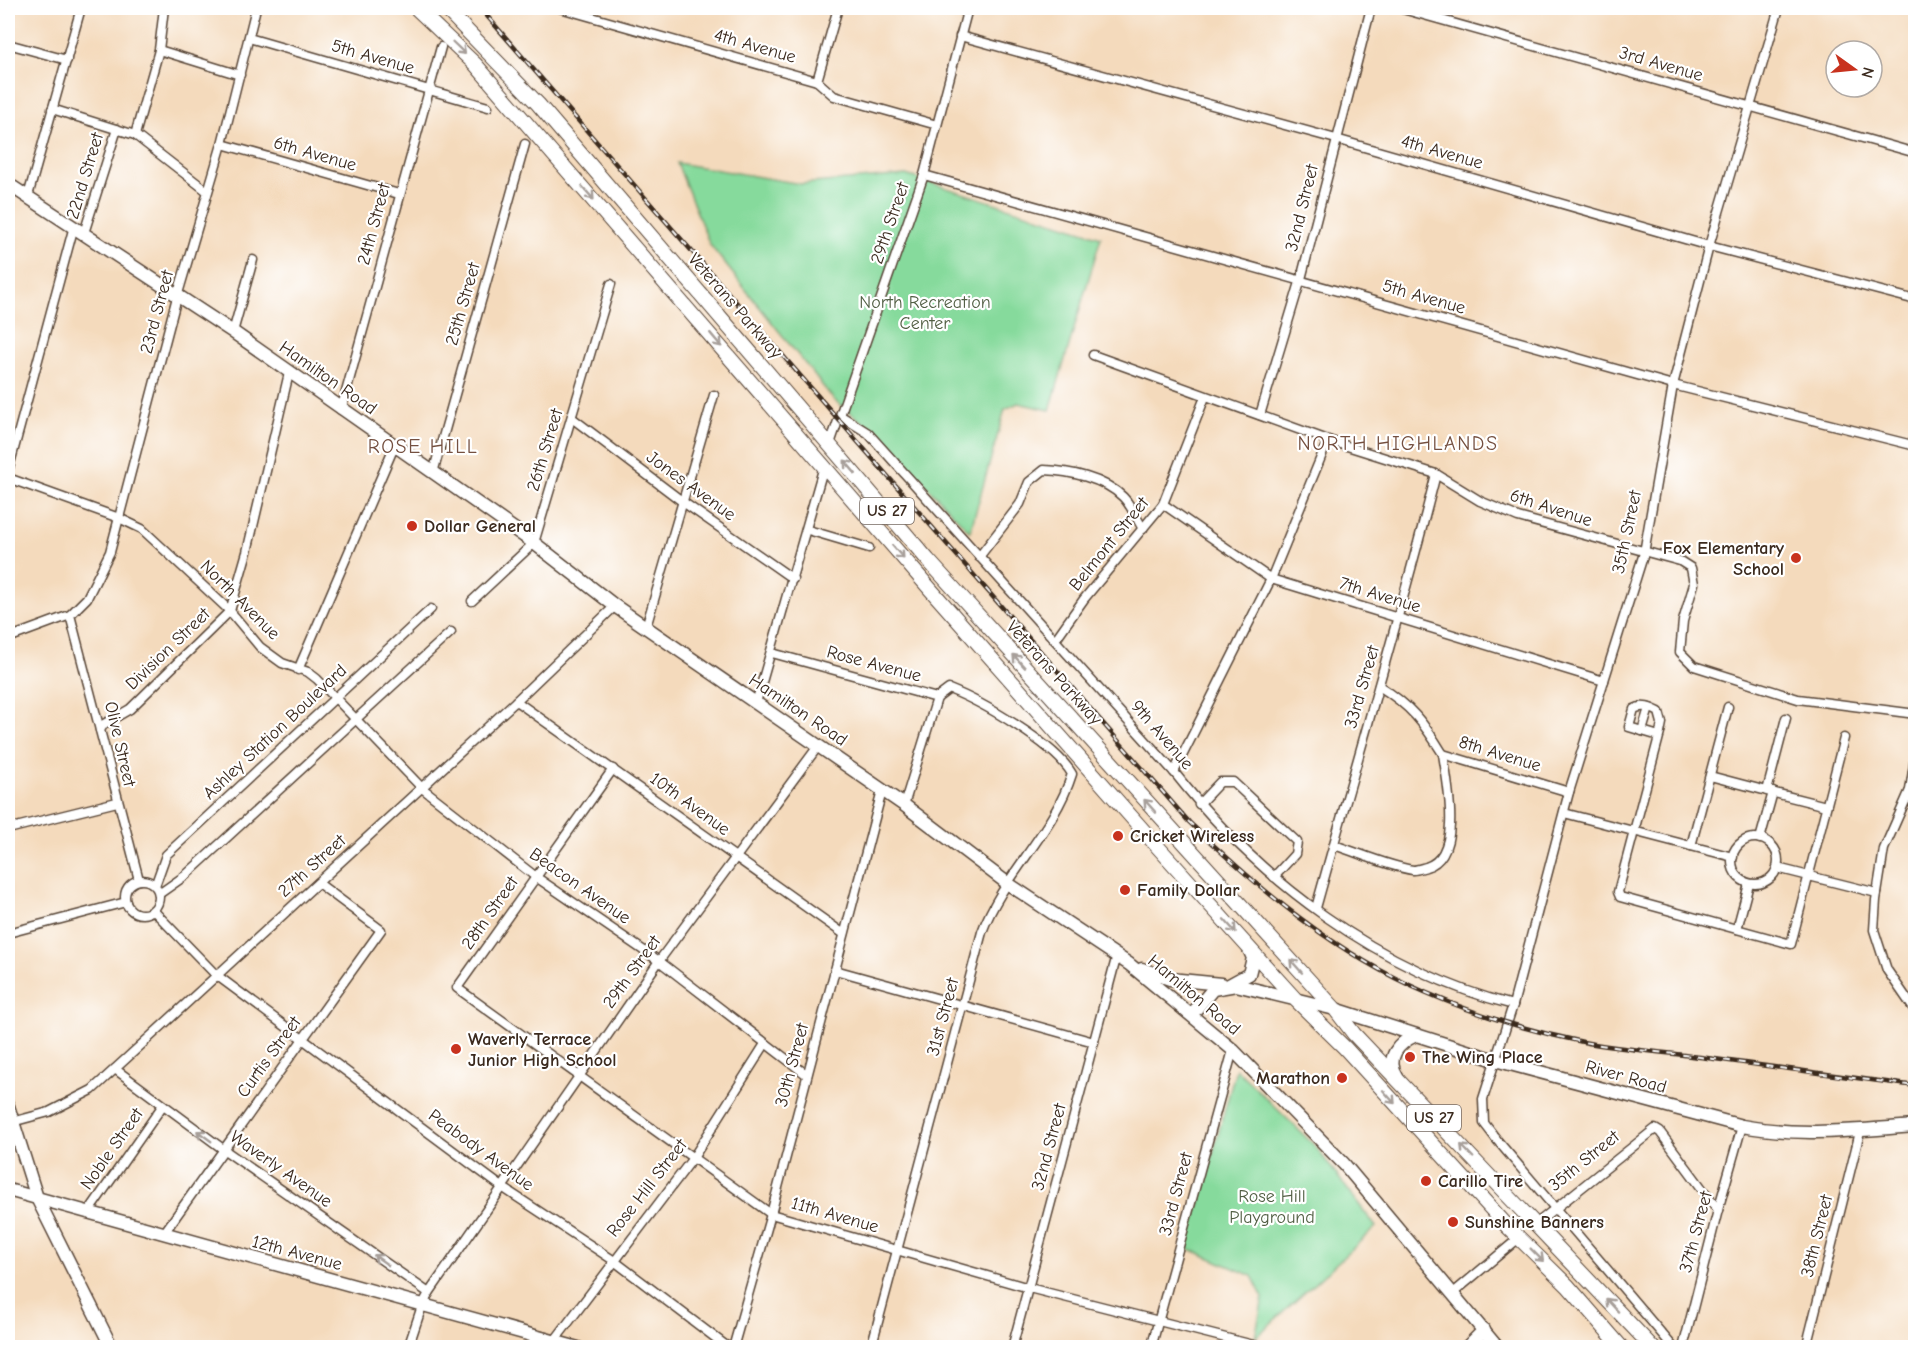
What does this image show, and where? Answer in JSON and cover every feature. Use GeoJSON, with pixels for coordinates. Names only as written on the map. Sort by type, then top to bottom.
{"type":"FeatureCollection","features":[{"type":"Feature","properties":{"kind":"main road","name":"Veterans Parkway"},"geometry":{"type":"LineString","coordinates":[[416,8],[475,64],[1043,718],[1248,946],[1520,1238],[1568,1286],[1622,1347]]}},
{"type":"Feature","properties":{"kind":"main road","name":"Veterans Parkway"},"geometry":{"type":"LineString","coordinates":[[445,8],[538,104],[928,560],[1335,1009],[1354,1034],[1653,1347]]}},
{"type":"Feature","properties":{"kind":"street"},"geometry":{"type":"LineString","coordinates":[[28,196],[81,8]]}},
{"type":"Feature","properties":{"kind":"street"},"geometry":{"type":"LineString","coordinates":[[135,135],[159,50],[164,8]]}},
{"type":"Feature","properties":{"kind":"street","name":"23rd Street"},"geometry":{"type":"LineString","coordinates":[[70,615],[87,598],[110,552],[177,297],[222,144],[256,8]]}},
{"type":"Feature","properties":{"kind":"street","name":"4th Avenue"},"geometry":{"type":"LineString","coordinates":[[560,8],[817,81],[834,96],[937,125]]}},
{"type":"Feature","properties":{"kind":"street"},"geometry":{"type":"LineString","coordinates":[[817,81],[838,8]]}},
{"type":"Feature","properties":{"kind":"street","name":"29th Street"},"geometry":{"type":"LineString","coordinates":[[830,444],[924,175],[968,8]]}},
{"type":"Feature","properties":{"kind":"street","name":"32nd Street"},"geometry":{"type":"LineString","coordinates":[[1260,415],[1301,279],[1371,8]]}},
{"type":"Feature","properties":{"kind":"street","name":"3rd Avenue"},"geometry":{"type":"LineString","coordinates":[[1399,8],[1916,153]]}},
{"type":"Feature","properties":{"kind":"street","name":"35th Street"},"geometry":{"type":"LineString","coordinates":[[1674,1347],[1484,1123],[1483,1099],[1513,1005],[1569,792],[1644,553],[1673,385],[1748,106],[1779,8]]}},
{"type":"Feature","properties":{"kind":"street","name":"4th Avenue"},"geometry":{"type":"LineString","coordinates":[[960,36],[1336,139],[1709,246],[1916,300]]}},
{"type":"Feature","properties":{"kind":"street","name":"5th Avenue"},"geometry":{"type":"LineString","coordinates":[[249,38],[488,107]]}},
{"type":"Feature","properties":{"kind":"street"},"geometry":{"type":"LineString","coordinates":[[8,44],[67,60]]}},
{"type":"Feature","properties":{"kind":"street","name":"24th Street"},"geometry":{"type":"LineString","coordinates":[[340,410],[441,47]]}},
{"type":"Feature","properties":{"kind":"street"},"geometry":{"type":"LineString","coordinates":[[159,50],[240,75]]}},
{"type":"Feature","properties":{"kind":"street"},"geometry":{"type":"LineString","coordinates":[[52,109],[135,135],[207,191]]}},
{"type":"Feature","properties":{"kind":"street","name":"22nd Street"},"geometry":{"type":"LineString","coordinates":[[8,471],[79,229],[117,129]]}},
{"type":"Feature","properties":{"kind":"street","name":"6th Avenue"},"geometry":{"type":"LineString","coordinates":[[222,144],[399,194]]}},
{"type":"Feature","properties":{"kind":"street","name":"25th Street"},"geometry":{"type":"LineString","coordinates":[[433,473],[525,144]]}},
{"type":"Feature","properties":{"kind":"street","name":"5th Avenue"},"geometry":{"type":"LineString","coordinates":[[924,175],[1673,385],[1916,446]]}},
{"type":"Feature","properties":{"kind":"street","name":"Hamilton Road"},"geometry":{"type":"LineString","coordinates":[[8,184],[233,333],[340,410],[534,543],[615,606],[819,745],[1007,882],[1129,964],[1233,1050],[1344,1164],[1395,1221],[1452,1294],[1498,1347]]}},
{"type":"Feature","properties":{"kind":"street"},"geometry":{"type":"LineString","coordinates":[[233,333],[253,260]]}},
{"type":"Feature","properties":{"kind":"street","name":"26th Street"},"geometry":{"type":"LineString","coordinates":[[472,601],[534,543],[611,284]]}},
{"type":"Feature","properties":{"kind":"street","name":"6th Avenue"},"geometry":{"type":"LineString","coordinates":[[1093,355],[1328,440],[1436,474],[1480,501],[1518,517],[1680,561],[1691,568],[1694,584],[1683,621],[1680,652],[1694,666],[1798,699],[1916,714]]}},
{"type":"Feature","properties":{"kind":"street"},"geometry":{"type":"LineString","coordinates":[[230,611],[247,552],[289,373]]}},
{"type":"Feature","properties":{"kind":"street"},"geometry":{"type":"LineString","coordinates":[[646,627],[714,395]]}},
{"type":"Feature","properties":{"kind":"street","name":"Belmont Street"},"geometry":{"type":"LineString","coordinates":[[1055,640],[1084,600],[1163,504],[1205,397]]}},
{"type":"Feature","properties":{"kind":"street","name":"9th Avenue"},"geometry":{"type":"LineString","coordinates":[[841,416],[868,434],[1174,772],[1222,830],[1274,877],[1368,944],[1447,983],[1513,1005]]}},
{"type":"Feature","properties":{"kind":"street","name":"Jones Avenue"},"geometry":{"type":"LineString","coordinates":[[572,418],[682,502],[793,579]]}},
{"type":"Feature","properties":{"kind":"street"},"geometry":{"type":"LineString","coordinates":[[1174,772],[1271,579],[1328,440]]}},
{"type":"Feature","properties":{"kind":"street"},"geometry":{"type":"LineString","coordinates":[[298,670],[394,447]]}},
{"type":"Feature","properties":{"kind":"street"},"geometry":{"type":"LineString","coordinates":[[756,703],[808,530],[824,466]]}},
{"type":"Feature","properties":{"kind":"street"},"geometry":{"type":"LineString","coordinates":[[979,556],[1020,504],[1029,482],[1044,470],[1064,471],[1104,484],[1123,497],[1143,529]]}},
{"type":"Feature","properties":{"kind":"street","name":"33rd Street"},"geometry":{"type":"LineString","coordinates":[[1316,908],[1400,619],[1436,474]]}},
{"type":"Feature","properties":{"kind":"street","name":"North Avenue"},"geometry":{"type":"LineString","coordinates":[[8,478],[119,518],[142,529],[230,611],[261,647],[282,663],[317,679],[422,788]]}},
{"type":"Feature","properties":{"kind":"street","name":"7th Avenue"},"geometry":{"type":"LineString","coordinates":[[1163,504],[1271,579],[1604,681]]}},
{"type":"Feature","properties":{"kind":"street"},"geometry":{"type":"LineString","coordinates":[[808,530],[869,548]]}},
{"type":"Feature","properties":{"kind":"street","name":"27th Street"},"geometry":{"type":"LineString","coordinates":[[12,1122],[49,1112],[78,1099],[115,1069],[516,701],[615,606]]}},
{"type":"Feature","properties":{"kind":"street","name":"Ashley Station Boulevard"},"geometry":{"type":"LineString","coordinates":[[157,890],[166,855],[431,609]]}},
{"type":"Feature","properties":{"kind":"street","name":"Division Street"},"geometry":{"type":"LineString","coordinates":[[100,730],[104,724],[130,709],[230,611]]}},
{"type":"Feature","properties":{"kind":"street"},"geometry":{"type":"LineString","coordinates":[[8,638],[70,615]]}},
{"type":"Feature","properties":{"kind":"street","name":"Olive Street"},"geometry":{"type":"LineString","coordinates":[[70,615],[139,880]]}},
{"type":"Feature","properties":{"kind":"street"},"geometry":{"type":"LineString","coordinates":[[157,890],[186,875],[451,632]]}},
{"type":"Feature","properties":{"kind":"street","name":"Rose Avenue"},"geometry":{"type":"LineString","coordinates":[[772,653],[937,698],[949,689],[966,695],[1026,732]]}},
{"type":"Feature","properties":{"kind":"street","name":"8th Avenue"},"geometry":{"type":"LineString","coordinates":[[1379,686],[1403,701],[1425,725],[1443,754],[1569,792]]}},
{"type":"Feature","properties":{"kind":"street"},"geometry":{"type":"LineString","coordinates":[[904,805],[937,698]]}},
{"type":"Feature","properties":{"kind":"street","name":"10th Avenue"},"geometry":{"type":"LineString","coordinates":[[516,701],[844,934]]}},
{"type":"Feature","properties":{"kind":"street"},"geometry":{"type":"LineString","coordinates":[[1691,846],[1728,707]]}},
{"type":"Feature","properties":{"kind":"street"},"geometry":{"type":"LineString","coordinates":[[1642,731],[1649,708]]}},
{"type":"Feature","properties":{"kind":"street"},"geometry":{"type":"LineString","coordinates":[[1659,736],[1629,727],[1634,709],[1649,708],[1659,712],[1661,717],[1659,736],[1618,892],[1620,897],[1791,944],[1844,738]]}},
{"type":"Feature","properties":{"kind":"street"},"geometry":{"type":"LineString","coordinates":[[1760,839],[1786,718]]}},
{"type":"Feature","properties":{"kind":"street","name":"31st Street"},"geometry":{"type":"LineString","coordinates":[[871,1347],[964,1007],[982,932],[991,906],[1041,834],[1068,788],[1072,774],[1066,764],[1026,732]]}},
{"type":"Feature","properties":{"kind":"street","name":"29th Street"},"geometry":{"type":"LineString","coordinates":[[408,1347],[422,1306],[429,1293],[579,1074],[819,745]]}},
{"type":"Feature","properties":{"kind":"street"},"geometry":{"type":"LineString","coordinates":[[1916,751],[1910,790],[1884,849],[1874,930],[1887,970],[1916,1012]]}},
{"type":"Feature","properties":{"kind":"street"},"geometry":{"type":"LineString","coordinates":[[1334,845],[1415,870],[1435,865],[1446,849],[1450,831],[1443,754]]}},
{"type":"Feature","properties":{"kind":"street","name":"28th Street"},"geometry":{"type":"LineString","coordinates":[[457,988],[613,769]]}},
{"type":"Feature","properties":{"kind":"street"},"geometry":{"type":"LineString","coordinates":[[1710,776],[1826,806]]}},
{"type":"Feature","properties":{"kind":"street"},"geometry":{"type":"LineString","coordinates":[[1199,804],[1220,782],[1233,782],[1297,842],[1295,854],[1274,877]]}},
{"type":"Feature","properties":{"kind":"street","name":"Beacon Avenue"},"geometry":{"type":"LineString","coordinates":[[422,788],[536,877],[659,962],[807,1075]]}},
{"type":"Feature","properties":{"kind":"street"},"geometry":{"type":"LineString","coordinates":[[1910,790],[1916,813]]}},
{"type":"Feature","properties":{"kind":"street","name":"30th Street"},"geometry":{"type":"LineString","coordinates":[[731,1347],[771,1214],[882,791]]}},
{"type":"Feature","properties":{"kind":"street"},"geometry":{"type":"LineString","coordinates":[[8,829],[117,802]]}},
{"type":"Feature","properties":{"kind":"street"},"geometry":{"type":"LineString","coordinates":[[1564,813],[1733,857]]}},
{"type":"Feature","properties":{"kind":"street"},"geometry":{"type":"LineString","coordinates":[[1760,839],[1775,850],[1776,868],[1771,878],[1764,882],[1749,884],[1733,869],[1733,857],[1742,842],[1760,839]]}},
{"type":"Feature","properties":{"kind":"street"},"geometry":{"type":"LineString","coordinates":[[1776,868],[1877,892]]}},
{"type":"Feature","properties":{"kind":"street"},"geometry":{"type":"LineString","coordinates":[[126,902],[129,886],[139,880],[148,881],[157,890]]}},
{"type":"Feature","properties":{"kind":"street","name":"Curtis Street"},"geometry":{"type":"LineString","coordinates":[[164,1233],[381,930],[318,883]]}},
{"type":"Feature","properties":{"kind":"street"},"geometry":{"type":"LineString","coordinates":[[1737,930],[1749,884]]}},
{"type":"Feature","properties":{"kind":"street"},"geometry":{"type":"LineString","coordinates":[[153,910],[157,890]]}},
{"type":"Feature","properties":{"kind":"street"},"geometry":{"type":"LineString","coordinates":[[126,902],[138,914],[153,910]]}},
{"type":"Feature","properties":{"kind":"street"},"geometry":{"type":"LineString","coordinates":[[8,933],[126,902]]}},
{"type":"Feature","properties":{"kind":"street"},"geometry":{"type":"LineString","coordinates":[[153,910],[215,975]]}},
{"type":"Feature","properties":{"kind":"street"},"geometry":{"type":"LineString","coordinates":[[1192,1014],[1213,988],[1227,985],[1249,974],[1253,958],[1248,946]]}},
{"type":"Feature","properties":{"kind":"street","name":"32nd Street"},"geometry":{"type":"LineString","coordinates":[[1012,1347],[1117,955]]}},
{"type":"Feature","properties":{"kind":"street","name":"River Road"},"geometry":{"type":"LineString","coordinates":[[1129,964],[1170,979],[1227,985],[1335,1009],[1495,1060],[1742,1126],[1776,1132],[1860,1132],[1916,1126]]}},
{"type":"Feature","properties":{"kind":"street"},"geometry":{"type":"LineString","coordinates":[[835,970],[1094,1042]]}},
{"type":"Feature","properties":{"kind":"street","name":"Peabody Avenue"},"geometry":{"type":"LineString","coordinates":[[215,975],[502,1187],[613,1260],[731,1347]]}},
{"type":"Feature","properties":{"kind":"street","name":"11th Avenue"},"geometry":{"type":"LineString","coordinates":[[457,988],[771,1214],[1029,1288],[1265,1347]]}},
{"type":"Feature","properties":{"kind":"street"},"geometry":{"type":"LineString","coordinates":[[1400,1081],[1392,1069],[1394,1053],[1406,1039],[1416,1035]]}},
{"type":"Feature","properties":{"kind":"street","name":"Rose Hill Street"},"geometry":{"type":"LineString","coordinates":[[551,1344],[693,1158],[765,1044]]}},
{"type":"Feature","properties":{"kind":"street","name":"33rd Street"},"geometry":{"type":"LineString","coordinates":[[1151,1347],[1233,1050]]}},
{"type":"Feature","properties":{"kind":"street","name":"Waverly Avenue"},"geometry":{"type":"LineString","coordinates":[[115,1069],[223,1149],[429,1293]]}},
{"type":"Feature","properties":{"kind":"street","name":"Noble Street"},"geometry":{"type":"LineString","coordinates":[[89,1211],[163,1105]]}},
{"type":"Feature","properties":{"kind":"street"},"geometry":{"type":"LineString","coordinates":[[8,1106],[37,1198],[112,1347]]}},
{"type":"Feature","properties":{"kind":"street","name":"37th Street"},"geometry":{"type":"LineString","coordinates":[[1683,1347],[1742,1126]]}},
{"type":"Feature","properties":{"kind":"street","name":"35th Street"},"geometry":{"type":"LineString","coordinates":[[1536,1224],[1655,1129],[1660,1132],[1718,1210]]}},
{"type":"Feature","properties":{"kind":"street","name":"38th Street"},"geometry":{"type":"LineString","coordinates":[[1806,1347],[1860,1132]]}},
{"type":"Feature","properties":{"kind":"street","name":"12th Avenue"},"geometry":{"type":"LineString","coordinates":[[8,1190],[89,1211],[551,1344],[578,1347]]}},
{"type":"Feature","properties":{"kind":"street"},"geometry":{"type":"LineString","coordinates":[[1452,1294],[1520,1238]]}},
{"type":"Feature","properties":{"kind":"street"},"geometry":{"type":"LineString","coordinates":[[1466,1347],[1484,1330]]}},
{"type":"Feature","properties":{"kind":"green space","name":"North Recreation Center"},"geometry":{"type":"Polygon","coordinates":[[[677,163],[801,184],[906,175],[1101,237],[1050,410],[1018,403],[1005,409],[970,532],[878,434],[834,400],[710,245],[677,163]]]}},
{"type":"Feature","properties":{"kind":"green space","name":"Rose Hill Playground"},"geometry":{"type":"Polygon","coordinates":[[[1236,1069],[1315,1146],[1376,1227],[1255,1338],[1263,1298],[1252,1276],[1187,1248],[1236,1069]]]}},
{"type":"Feature","properties":{"kind":"railway"},"geometry":{"type":"LineString","coordinates":[[480,8],[1189,822],[1243,872],[1300,918],[1361,959],[1427,993],[1484,1015],[1563,1038],[1626,1049],[1916,1086]]}},
{"type":"Feature","properties":{"kind":"place","name":"Dollar General"},"geometry":{"type":"Point","coordinates":[412,526]}},
{"type":"Feature","properties":{"kind":"place","name":"Fox Elementary School"},"geometry":{"type":"Point","coordinates":[1796,558]}},
{"type":"Feature","properties":{"kind":"place","name":"Cricket Wireless"},"geometry":{"type":"Point","coordinates":[1118,836]}},
{"type":"Feature","properties":{"kind":"place","name":"Family Dollar"},"geometry":{"type":"Point","coordinates":[1125,890]}},
{"type":"Feature","properties":{"kind":"place","name":"Waverly Terrace Junior High School"},"geometry":{"type":"Point","coordinates":[456,1049]}},
{"type":"Feature","properties":{"kind":"place","name":"The Wing Place"},"geometry":{"type":"Point","coordinates":[1410,1057]}},
{"type":"Feature","properties":{"kind":"place","name":"Marathon"},"geometry":{"type":"Point","coordinates":[1342,1078]}},
{"type":"Feature","properties":{"kind":"place","name":"Carillo Tire"},"geometry":{"type":"Point","coordinates":[1426,1181]}},
{"type":"Feature","properties":{"kind":"place","name":"Sunshine Banners"},"geometry":{"type":"Point","coordinates":[1453,1222]}},
{"type":"Feature","properties":{"kind":"district","name":"NORTH HIGHLANDS"},"geometry":{"type":"Point","coordinates":[1398,443]}},
{"type":"Feature","properties":{"kind":"district","name":"ROSE HILL"},"geometry":{"type":"Point","coordinates":[423,446]}}]}
